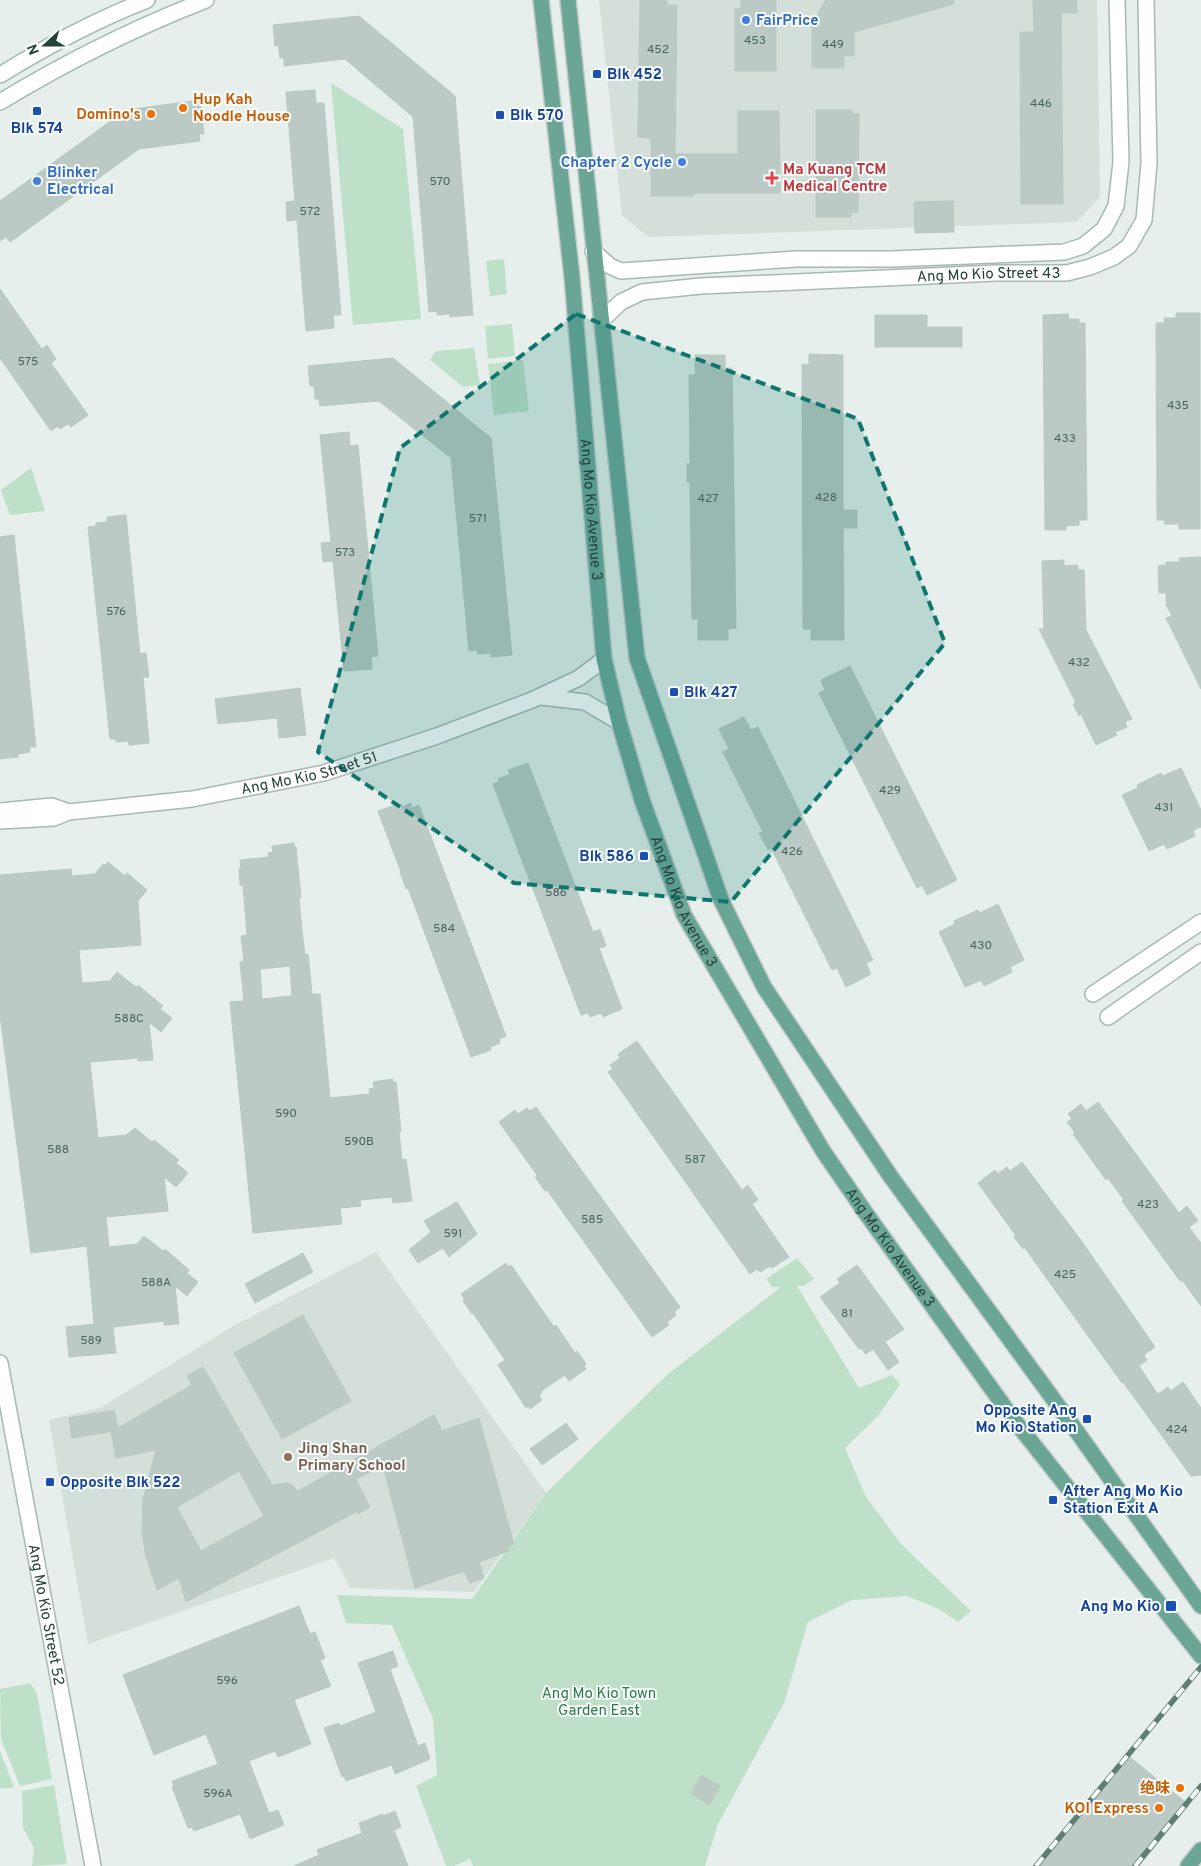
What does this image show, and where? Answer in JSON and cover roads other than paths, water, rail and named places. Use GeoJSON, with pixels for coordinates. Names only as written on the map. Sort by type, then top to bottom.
{"type":"FeatureCollection","features":[{"type":"Feature","properties":{"kind":"main road","name":"Ang Mo Kio Avenue 3"},"geometry":{"type":"LineString","coordinates":[[541,0],[572,277],[604,659],[619,722],[642,800],[684,915],[823,1151],[875,1228],[1014,1420],[1201,1656]]}},
{"type":"Feature","properties":{"kind":"main road","name":"Ang Mo Kio Avenue 3"},"geometry":{"type":"LineString","coordinates":[[568,0],[637,658],[721,900],[764,987],[891,1177],[1070,1422],[1201,1606]]}},
{"type":"Feature","properties":{"kind":"main road"},"geometry":{"type":"LineString","coordinates":[[1188,1866],[1201,1850]]}},
{"type":"Feature","properties":{"kind":"street"},"geometry":{"type":"LineString","coordinates":[[0,75],[31,56],[112,14],[147,0]]}},
{"type":"Feature","properties":{"kind":"street"},"geometry":{"type":"LineString","coordinates":[[0,102],[42,76],[122,36],[206,0]]}},
{"type":"Feature","properties":{"kind":"street","name":"Ang Mo Kio Street 43"},"geometry":{"type":"LineString","coordinates":[[593,251],[610,266],[621,271],[796,259],[901,258],[1064,252],[1083,246],[1104,229],[1116,206],[1121,162],[1117,0]]}},
{"type":"Feature","properties":{"kind":"street","name":"Ang Mo Kio Street 43"},"geometry":{"type":"LineString","coordinates":[[601,321],[621,302],[642,292],[701,286],[804,281],[996,273],[1067,273],[1090,267],[1114,257],[1130,246],[1144,220],[1149,163],[1146,0]]}},
{"type":"Feature","properties":{"kind":"street","name":"Ang Mo Kio Street 51"},"geometry":{"type":"LineString","coordinates":[[0,821],[54,818],[69,812],[192,799],[324,773],[437,736],[540,696],[579,678],[604,659]]}},
{"type":"Feature","properties":{"kind":"street","name":"Ang Mo Kio Street 51"},"geometry":{"type":"LineString","coordinates":[[540,696],[585,702],[619,722]]}},
{"type":"Feature","properties":{"kind":"street","name":"Ang Mo Kio Street 51"},"geometry":{"type":"LineString","coordinates":[[0,811],[52,806],[69,812]]}},
{"type":"Feature","properties":{"kind":"street"},"geometry":{"type":"LineString","coordinates":[[1093,994],[1201,922]]}},
{"type":"Feature","properties":{"kind":"street"},"geometry":{"type":"LineString","coordinates":[[1108,1017],[1201,952]]}},
{"type":"Feature","properties":{"kind":"street","name":"Ang Mo Kio Street 52"},"geometry":{"type":"LineString","coordinates":[[0,1363],[93,1866]]}},
{"type":"Feature","properties":{"kind":"railway"},"geometry":{"type":"LineString","coordinates":[[1036,1866],[1201,1667]]}},
{"type":"Feature","properties":{"kind":"railway"},"geometry":{"type":"LineString","coordinates":[[1135,1866],[1201,1786]]}},
{"type":"Feature","properties":{"kind":"place","name":"FairPrice"},"geometry":{"type":"Point","coordinates":[746,20]}},
{"type":"Feature","properties":{"kind":"place","name":"Blk 452"},"geometry":{"type":"Point","coordinates":[597,74]}},
{"type":"Feature","properties":{"kind":"place","name":"Hup Kah Noodle House"},"geometry":{"type":"Point","coordinates":[183,108]}},
{"type":"Feature","properties":{"kind":"place","name":"Blk 574"},"geometry":{"type":"Point","coordinates":[37,111]}},
{"type":"Feature","properties":{"kind":"place","name":"Domino's"},"geometry":{"type":"Point","coordinates":[151,114]}},
{"type":"Feature","properties":{"kind":"place","name":"Blk 570"},"geometry":{"type":"Point","coordinates":[500,115]}},
{"type":"Feature","properties":{"kind":"place","name":"Chapter 2 Cycle"},"geometry":{"type":"Point","coordinates":[682,162]}},
{"type":"Feature","properties":{"kind":"place","name":"Ma Kuang TCM Medical Centre"},"geometry":{"type":"Point","coordinates":[772,178]}},
{"type":"Feature","properties":{"kind":"place","name":"Blinker Electrical"},"geometry":{"type":"Point","coordinates":[37,181]}},
{"type":"Feature","properties":{"kind":"place","name":"Blk 427"},"geometry":{"type":"Point","coordinates":[674,692]}},
{"type":"Feature","properties":{"kind":"place","name":"Blk 586"},"geometry":{"type":"Point","coordinates":[644,856]}},
{"type":"Feature","properties":{"kind":"place","name":"Opposite Ang Mo Kio Station"},"geometry":{"type":"Point","coordinates":[1087,1419]}},
{"type":"Feature","properties":{"kind":"place","name":"Jing Shan Primary School"},"geometry":{"type":"Point","coordinates":[288,1457]}},
{"type":"Feature","properties":{"kind":"place","name":"Opposite Blk 522"},"geometry":{"type":"Point","coordinates":[50,1482]}},
{"type":"Feature","properties":{"kind":"place","name":"After Ang Mo Kio Station Exit A"},"geometry":{"type":"Point","coordinates":[1053,1500]}},
{"type":"Feature","properties":{"kind":"place","name":"Ang Mo Kio"},"geometry":{"type":"Point","coordinates":[1171,1606]}},
{"type":"Feature","properties":{"kind":"place","name":"绝味"},"geometry":{"type":"Point","coordinates":[1180,1788]}},
{"type":"Feature","properties":{"kind":"place","name":"KOI Express"},"geometry":{"type":"Point","coordinates":[1159,1808]}},
{"type":"Feature","properties":{"kind":"park label","name":"Ang Mo Kio Town Garden East"},"geometry":{"type":"Point","coordinates":[599,1702]}}]}
